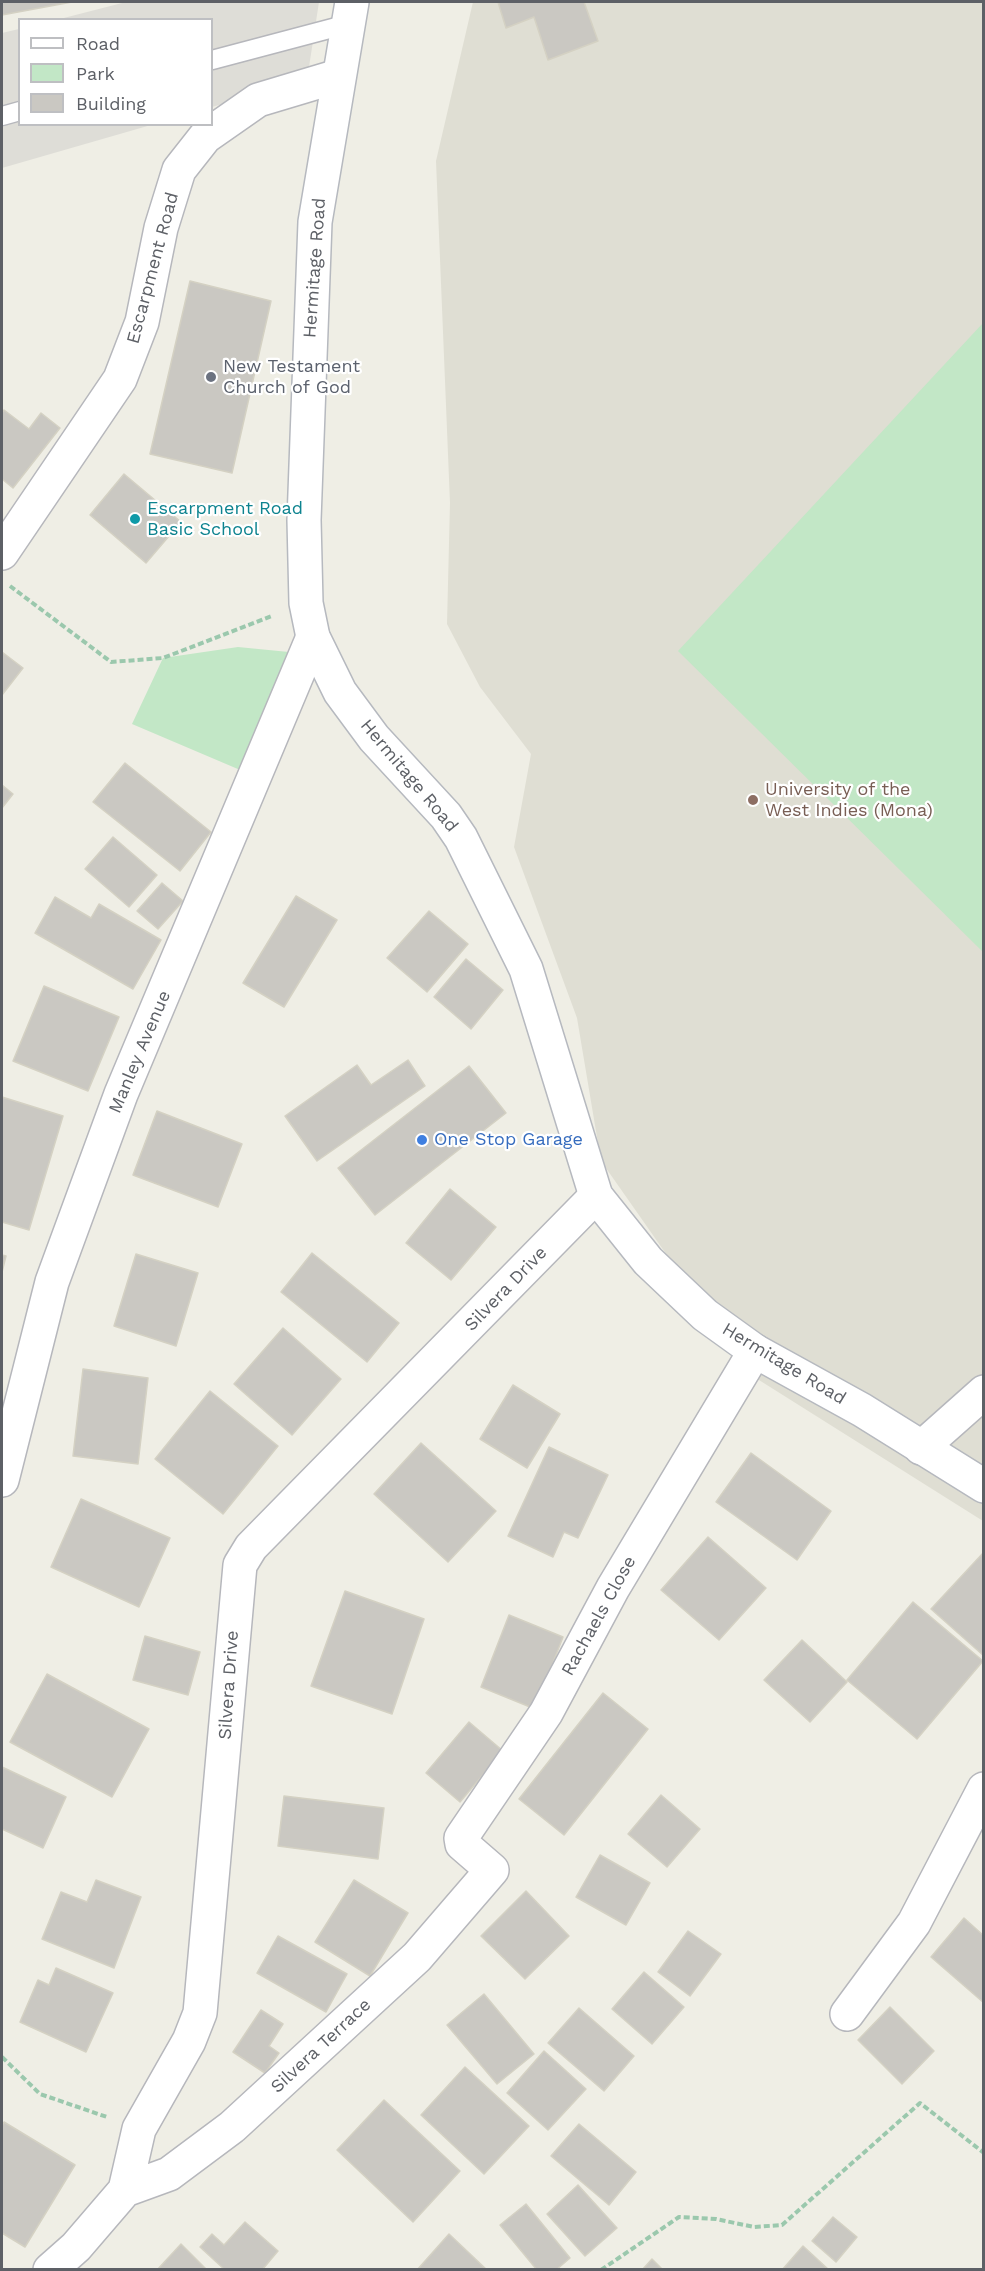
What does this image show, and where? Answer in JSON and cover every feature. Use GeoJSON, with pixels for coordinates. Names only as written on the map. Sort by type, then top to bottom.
{"type":"FeatureCollection","features":[{"type":"Feature","properties":{"kind":"street","name":"Hermitage Road"},"geometry":{"type":"LineString","coordinates":[[350,13],[315,222],[304,520],[306,603],[314,637],[340,692],[374,738],[446,816],[461,838],[526,969],[596,1196],[648,1262],[705,1315],[755,1351],[862,1410],[984,1486]]}},
{"type":"Feature","properties":{"kind":"street","name":"Escarpment Road"},"geometry":{"type":"LineString","coordinates":[[2,553],[120,379],[142,322],[161,228],[179,170],[205,137],[258,100],[338,76]]}},
{"type":"Feature","properties":{"kind":"street","name":"Manley Avenue"},"geometry":{"type":"LineString","coordinates":[[2,1480],[52,1282],[121,1094],[197,919],[314,637]]}},
{"type":"Feature","properties":{"kind":"street","name":"Silvera Drive"},"geometry":{"type":"LineString","coordinates":[[50,2270],[76,2247],[125,2190],[139,2129],[189,2041],[200,2013],[240,1565],[251,1546],[596,1196]]}},
{"type":"Feature","properties":{"kind":"street","name":"Rachaels Close"},"geometry":{"type":"LineString","coordinates":[[492,1870],[462,1844],[461,1838],[546,1713],[613,1588],[755,1351]]}},
{"type":"Feature","properties":{"kind":"street"},"geometry":{"type":"LineString","coordinates":[[921,1448],[984,1392]]}},
{"type":"Feature","properties":{"kind":"street"},"geometry":{"type":"LineString","coordinates":[[847,2014],[914,1923],[984,1789]]}},
{"type":"Feature","properties":{"kind":"street","name":"Silvera Terrace"},"geometry":{"type":"LineString","coordinates":[[125,2190],[169,2174],[240,2120],[417,1957],[492,1870]]}},
{"type":"Feature","properties":{"kind":"lane"},"geometry":{"type":"LineString","coordinates":[[213,60],[350,13]]}},
{"type":"Feature","properties":{"kind":"lane"},"geometry":{"type":"LineString","coordinates":[[2,116],[18,112]]}},
{"type":"Feature","properties":{"kind":"path"},"geometry":{"type":"LineString","coordinates":[[2,579],[111,662],[163,658],[306,603]]}},
{"type":"Feature","properties":{"kind":"path"},"geometry":{"type":"LineString","coordinates":[[2,2057],[40,2094],[139,2129]]}},
{"type":"Feature","properties":{"kind":"path"},"geometry":{"type":"LineString","coordinates":[[601,2270],[679,2217],[716,2219],[754,2227],[782,2225],[920,2103],[984,2153]]}},
{"type":"Feature","properties":{"kind":"shaded area"},"geometry":{"type":"Polygon","coordinates":[[[126,2],[319,2],[307,80],[213,107],[213,18],[64,18],[126,2]]]}},
{"type":"Feature","properties":{"kind":"shaded area","name":"University of the West Indies (Mona)"},"geometry":{"type":"Polygon","coordinates":[[[473,2],[983,2],[983,1521],[751,1375],[601,1161],[577,1018],[514,847],[531,754],[480,687],[447,624],[450,503],[436,161],[473,2]]]}},
{"type":"Feature","properties":{"kind":"shaded area"},"geometry":{"type":"Polygon","coordinates":[[[18,29],[18,126],[148,126],[2,168],[2,33],[18,29]]]}},
{"type":"Feature","properties":{"kind":"green space"},"geometry":{"type":"Polygon","coordinates":[[[983,323],[983,952],[678,651],[983,323]]]}},
{"type":"Feature","properties":{"kind":"green space"},"geometry":{"type":"Polygon","coordinates":[[[238,647],[299,653],[259,778],[132,724],[163,658],[238,647]]]}},
{"type":"Feature","properties":{"kind":"building"},"geometry":{"type":"Polygon","coordinates":[[[2,2],[72,2],[2,15],[2,2]]]}},
{"type":"Feature","properties":{"kind":"building"},"geometry":{"type":"Polygon","coordinates":[[[498,2],[584,2],[598,41],[548,60],[534,17],[506,28],[498,2]]]}},
{"type":"Feature","properties":{"kind":"building","name":"New Testament Church of God"},"geometry":{"type":"Polygon","coordinates":[[[190,281],[271,301],[232,473],[150,454],[190,281]]]}},
{"type":"Feature","properties":{"kind":"building"},"geometry":{"type":"Polygon","coordinates":[[[4,410],[29,429],[41,413],[60,428],[13,488],[2,479],[2,413],[4,410]]]}},
{"type":"Feature","properties":{"kind":"building","name":"Escarpment Road Basic School"},"geometry":{"type":"Polygon","coordinates":[[[124,474],[181,522],[146,563],[90,515],[124,474]]]}},
{"type":"Feature","properties":{"kind":"building"},"geometry":{"type":"Polygon","coordinates":[[[2,652],[23,668],[2,695],[2,652]]]}},
{"type":"Feature","properties":{"kind":"building"},"geometry":{"type":"Polygon","coordinates":[[[125,763],[211,832],[180,871],[93,802],[125,763]]]}},
{"type":"Feature","properties":{"kind":"building"},"geometry":{"type":"Polygon","coordinates":[[[2,785],[13,794],[2,808],[2,785]]]}},
{"type":"Feature","properties":{"kind":"building"},"geometry":{"type":"Polygon","coordinates":[[[113,837],[157,875],[129,907],[85,869],[113,837]]]}},
{"type":"Feature","properties":{"kind":"building"},"geometry":{"type":"Polygon","coordinates":[[[162,883],[183,901],[158,929],[137,911],[162,883]]]}},
{"type":"Feature","properties":{"kind":"building"},"geometry":{"type":"Polygon","coordinates":[[[296,896],[337,920],[284,1007],[243,983],[296,896]]]}},
{"type":"Feature","properties":{"kind":"building"},"geometry":{"type":"Polygon","coordinates":[[[55,897],[91,918],[99,904],[161,940],[133,989],[35,933],[55,897]]]}},
{"type":"Feature","properties":{"kind":"building"},"geometry":{"type":"Polygon","coordinates":[[[429,911],[468,944],[427,992],[387,958],[429,911]]]}},
{"type":"Feature","properties":{"kind":"building"},"geometry":{"type":"Polygon","coordinates":[[[466,959],[503,990],[471,1029],[434,997],[466,959]]]}},
{"type":"Feature","properties":{"kind":"building"},"geometry":{"type":"Polygon","coordinates":[[[44,986],[119,1017],[88,1091],[13,1061],[44,986]]]}},
{"type":"Feature","properties":{"kind":"building"},"geometry":{"type":"Polygon","coordinates":[[[408,1060],[425,1086],[317,1161],[285,1116],[357,1065],[371,1085],[408,1060]]]}},
{"type":"Feature","properties":{"kind":"building","name":"One Stop Garage"},"geometry":{"type":"Polygon","coordinates":[[[469,1066],[506,1113],[375,1215],[338,1168],[469,1066]]]}},
{"type":"Feature","properties":{"kind":"building"},"geometry":{"type":"Polygon","coordinates":[[[2,1097],[63,1116],[29,1230],[2,1222],[2,1097]]]}},
{"type":"Feature","properties":{"kind":"building"},"geometry":{"type":"Polygon","coordinates":[[[157,1111],[242,1144],[218,1207],[133,1175],[157,1111]]]}},
{"type":"Feature","properties":{"kind":"building"},"geometry":{"type":"Polygon","coordinates":[[[450,1189],[496,1227],[451,1280],[406,1243],[450,1189]]]}},
{"type":"Feature","properties":{"kind":"building"},"geometry":{"type":"Polygon","coordinates":[[[312,1253],[399,1323],[367,1362],[281,1292],[312,1253]]]}},
{"type":"Feature","properties":{"kind":"building"},"geometry":{"type":"Polygon","coordinates":[[[136,1254],[198,1273],[176,1346],[114,1326],[136,1254]]]}},
{"type":"Feature","properties":{"kind":"building"},"geometry":{"type":"Polygon","coordinates":[[[2,1255],[6,1256],[2,1272],[2,1255]]]}},
{"type":"Feature","properties":{"kind":"building"},"geometry":{"type":"Polygon","coordinates":[[[283,1328],[341,1379],[292,1435],[234,1384],[283,1328]]]}},
{"type":"Feature","properties":{"kind":"building"},"geometry":{"type":"Polygon","coordinates":[[[83,1369],[148,1378],[138,1464],[73,1456],[83,1369]]]}},
{"type":"Feature","properties":{"kind":"building"},"geometry":{"type":"Polygon","coordinates":[[[513,1385],[560,1414],[527,1468],[480,1439],[513,1385]]]}},
{"type":"Feature","properties":{"kind":"building"},"geometry":{"type":"Polygon","coordinates":[[[210,1391],[278,1446],[223,1514],[155,1459],[210,1391]]]}},
{"type":"Feature","properties":{"kind":"building"},"geometry":{"type":"Polygon","coordinates":[[[421,1443],[496,1511],[448,1562],[374,1494],[421,1443]]]}},
{"type":"Feature","properties":{"kind":"building"},"geometry":{"type":"Polygon","coordinates":[[[549,1447],[608,1475],[578,1538],[564,1532],[553,1557],[508,1536],[549,1447]]]}},
{"type":"Feature","properties":{"kind":"building"},"geometry":{"type":"Polygon","coordinates":[[[751,1453],[831,1511],[797,1560],[716,1502],[751,1453]]]}},
{"type":"Feature","properties":{"kind":"building"},"geometry":{"type":"Polygon","coordinates":[[[81,1499],[170,1538],[139,1607],[51,1567],[81,1499]]]}},
{"type":"Feature","properties":{"kind":"building"},"geometry":{"type":"Polygon","coordinates":[[[708,1537],[766,1588],[719,1640],[661,1590],[708,1537]]]}},
{"type":"Feature","properties":{"kind":"building"},"geometry":{"type":"Polygon","coordinates":[[[984,1552],[984,1656],[931,1609],[984,1552]]]}},
{"type":"Feature","properties":{"kind":"building"},"geometry":{"type":"Polygon","coordinates":[[[345,1591],[424,1619],[392,1714],[311,1686],[345,1591]]]}},
{"type":"Feature","properties":{"kind":"building"},"geometry":{"type":"Polygon","coordinates":[[[913,1602],[983,1661],[917,1739],[847,1680],[913,1602]]]}},
{"type":"Feature","properties":{"kind":"building"},"geometry":{"type":"Polygon","coordinates":[[[509,1615],[563,1637],[535,1709],[481,1687],[509,1615]]]}},
{"type":"Feature","properties":{"kind":"building"},"geometry":{"type":"Polygon","coordinates":[[[145,1636],[200,1652],[188,1695],[133,1680],[145,1636]]]}},
{"type":"Feature","properties":{"kind":"building"},"geometry":{"type":"Polygon","coordinates":[[[802,1640],[847,1682],[810,1722],[764,1680],[802,1640]]]}},
{"type":"Feature","properties":{"kind":"building"},"geometry":{"type":"Polygon","coordinates":[[[47,1674],[149,1729],[112,1797],[10,1742],[47,1674]]]}},
{"type":"Feature","properties":{"kind":"building"},"geometry":{"type":"Polygon","coordinates":[[[603,1693],[648,1729],[564,1835],[519,1799],[603,1693]]]}},
{"type":"Feature","properties":{"kind":"building"},"geometry":{"type":"Polygon","coordinates":[[[469,1722],[503,1751],[460,1802],[426,1773],[469,1722]]]}},
{"type":"Feature","properties":{"kind":"building"},"geometry":{"type":"Polygon","coordinates":[[[2,1767],[66,1797],[43,1848],[2,1829],[2,1767]]]}},
{"type":"Feature","properties":{"kind":"building"},"geometry":{"type":"Polygon","coordinates":[[[661,1795],[700,1829],[667,1867],[628,1834],[661,1795]]]}},
{"type":"Feature","properties":{"kind":"building"},"geometry":{"type":"Polygon","coordinates":[[[284,1796],[384,1808],[378,1859],[278,1846],[284,1796]]]}},
{"type":"Feature","properties":{"kind":"building"},"geometry":{"type":"Polygon","coordinates":[[[600,1855],[650,1883],[626,1925],[576,1897],[600,1855]]]}},
{"type":"Feature","properties":{"kind":"building"},"geometry":{"type":"Polygon","coordinates":[[[96,1880],[141,1897],[114,1968],[42,1939],[61,1892],[87,1902],[96,1880]]]}},
{"type":"Feature","properties":{"kind":"building"},"geometry":{"type":"Polygon","coordinates":[[[354,1880],[408,1913],[370,1976],[315,1942],[354,1880]]]}},
{"type":"Feature","properties":{"kind":"building"},"geometry":{"type":"Polygon","coordinates":[[[526,1891],[569,1936],[525,1979],[481,1936],[526,1891]]]}},
{"type":"Feature","properties":{"kind":"building"},"geometry":{"type":"Polygon","coordinates":[[[964,1918],[984,1936],[984,2003],[931,1957],[964,1918]]]}},
{"type":"Feature","properties":{"kind":"building"},"geometry":{"type":"Polygon","coordinates":[[[688,1931],[721,1954],[690,1996],[658,1972],[688,1931]]]}},
{"type":"Feature","properties":{"kind":"building"},"geometry":{"type":"Polygon","coordinates":[[[278,1936],[347,1974],[326,2012],[257,1973],[278,1936]]]}},
{"type":"Feature","properties":{"kind":"building"},"geometry":{"type":"Polygon","coordinates":[[[56,1968],[113,1993],[86,2052],[20,2022],[38,1980],[49,1985],[56,1968]]]}},
{"type":"Feature","properties":{"kind":"building"},"geometry":{"type":"Polygon","coordinates":[[[644,1972],[684,2007],[652,2044],[612,2009],[644,1972]]]}},
{"type":"Feature","properties":{"kind":"building"},"geometry":{"type":"Polygon","coordinates":[[[484,1994],[534,2054],[497,2084],[447,2025],[484,1994]]]}},
{"type":"Feature","properties":{"kind":"building"},"geometry":{"type":"Polygon","coordinates":[[[890,2007],[934,2051],[902,2084],[858,2040],[890,2007]]]}},
{"type":"Feature","properties":{"kind":"building"},"geometry":{"type":"Polygon","coordinates":[[[579,2008],[634,2056],[604,2091],[548,2043],[579,2008]]]}},
{"type":"Feature","properties":{"kind":"building"},"geometry":{"type":"Polygon","coordinates":[[[261,2010],[283,2024],[269,2046],[279,2053],[265,2073],[233,2052],[261,2010]]]}},
{"type":"Feature","properties":{"kind":"building"},"geometry":{"type":"Polygon","coordinates":[[[544,2051],[586,2089],[548,2130],[507,2093],[544,2051]]]}},
{"type":"Feature","properties":{"kind":"building"},"geometry":{"type":"Polygon","coordinates":[[[465,2067],[529,2126],[484,2174],[421,2115],[465,2067]]]}},
{"type":"Feature","properties":{"kind":"building"},"geometry":{"type":"Polygon","coordinates":[[[384,2100],[460,2171],[413,2222],[337,2150],[384,2100]]]}},
{"type":"Feature","properties":{"kind":"building"},"geometry":{"type":"Polygon","coordinates":[[[4,2122],[75,2165],[25,2247],[2,2233],[2,2126],[4,2122]]]}},
{"type":"Feature","properties":{"kind":"building"},"geometry":{"type":"Polygon","coordinates":[[[579,2124],[636,2172],[609,2205],[551,2156],[579,2124]]]}},
{"type":"Feature","properties":{"kind":"building"},"geometry":{"type":"Polygon","coordinates":[[[578,2185],[617,2228],[585,2256],[547,2214],[578,2185]]]}},
{"type":"Feature","properties":{"kind":"building"},"geometry":{"type":"Polygon","coordinates":[[[526,2204],[570,2258],[556,2270],[537,2270],[500,2225],[526,2204]]]}},
{"type":"Feature","properties":{"kind":"building"},"geometry":{"type":"Polygon","coordinates":[[[833,2217],[857,2237],[836,2262],[812,2241],[833,2217]]]}},
{"type":"Feature","properties":{"kind":"building"},"geometry":{"type":"Polygon","coordinates":[[[245,2222],[278,2251],[262,2270],[225,2270],[200,2247],[212,2234],[224,2245],[245,2222]]]}},
{"type":"Feature","properties":{"kind":"building"},"geometry":{"type":"Polygon","coordinates":[[[449,2234],[487,2270],[417,2270],[449,2234]]]}},
{"type":"Feature","properties":{"kind":"building"},"geometry":{"type":"Polygon","coordinates":[[[181,2244],[207,2270],[157,2270],[181,2244]]]}},
{"type":"Feature","properties":{"kind":"building"},"geometry":{"type":"Polygon","coordinates":[[[803,2246],[829,2270],[782,2270],[803,2246]]]}},
{"type":"Feature","properties":{"kind":"building"},"geometry":{"type":"Polygon","coordinates":[[[652,2259],[663,2270],[642,2270],[652,2259]]]}},
{"type":"Feature","properties":{"kind":"place","name":"New Testament Church of God"},"geometry":{"type":"Point","coordinates":[211,377]}},
{"type":"Feature","properties":{"kind":"place","name":"Escarpment Road Basic School"},"geometry":{"type":"Point","coordinates":[135,519]}},
{"type":"Feature","properties":{"kind":"place","name":"University of the West Indies (Mona)"},"geometry":{"type":"Point","coordinates":[753,800]}},
{"type":"Feature","properties":{"kind":"place","name":"One Stop Garage"},"geometry":{"type":"Point","coordinates":[422,1140]}}]}
